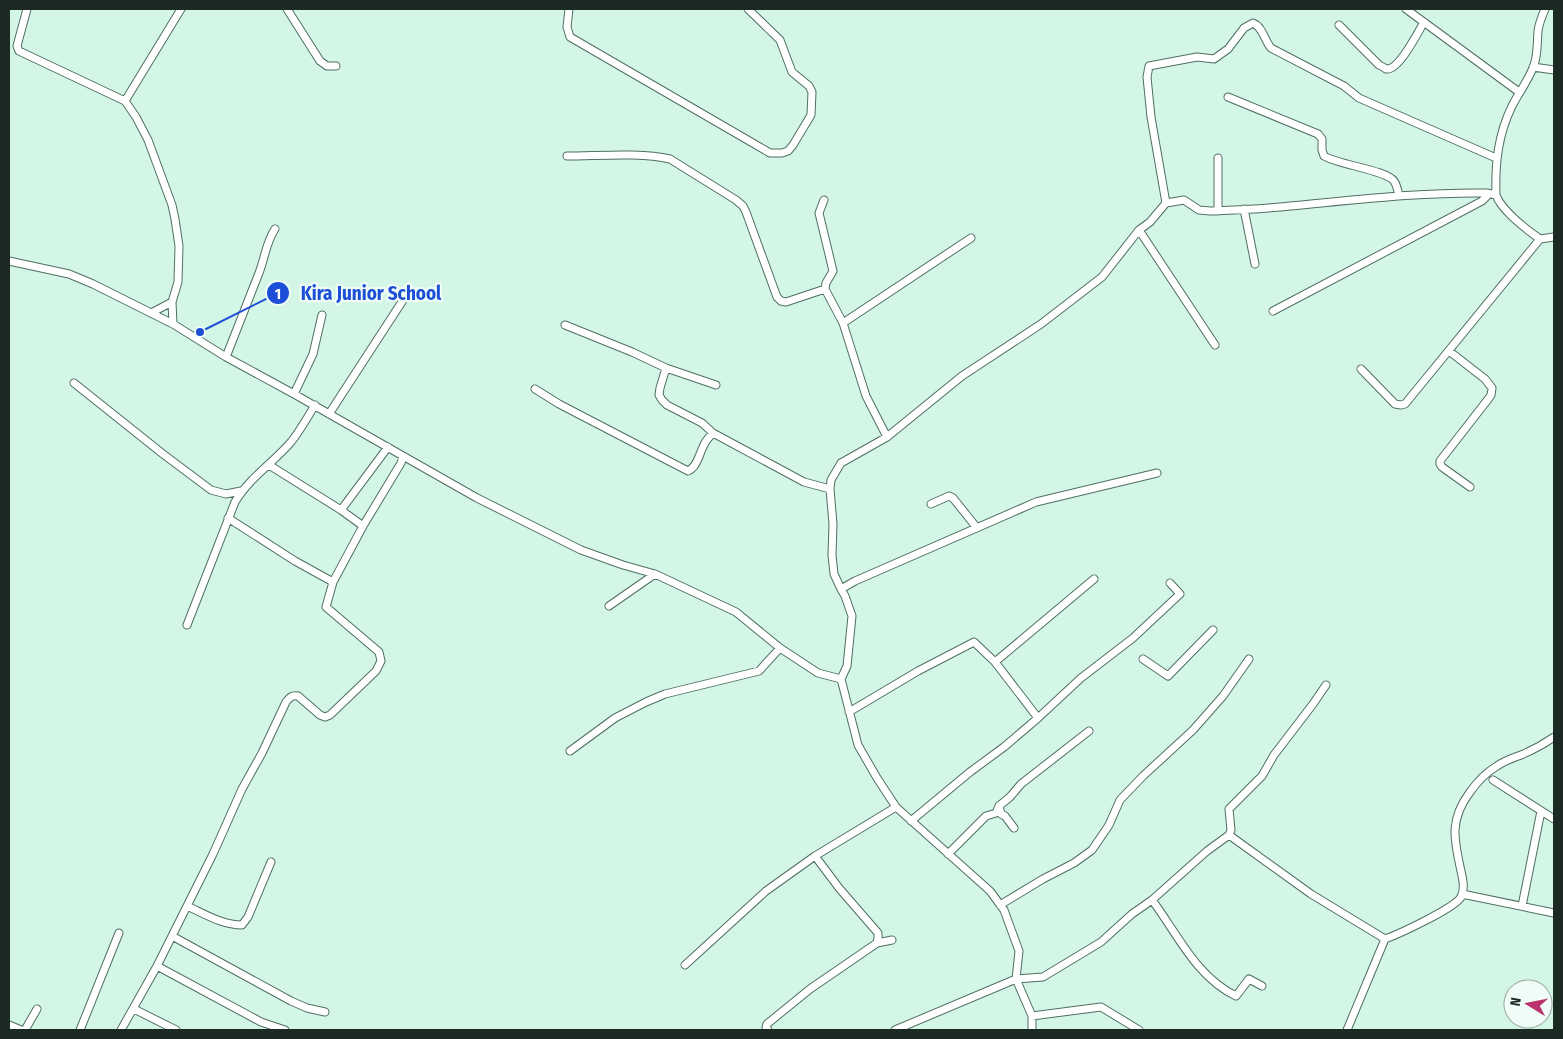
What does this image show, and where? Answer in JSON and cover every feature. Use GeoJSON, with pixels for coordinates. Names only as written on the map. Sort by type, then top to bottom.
{"type":"FeatureCollection","features":[{"type":"Feature","properties":{"kind":"street"},"geometry":{"type":"LineString","coordinates":[[28,9],[18,41],[18,49],[23,54],[125,101],[148,140],[172,205],[179,246],[178,282],[172,302],[173,324]]}},
{"type":"Feature","properties":{"kind":"street"},"geometry":{"type":"LineString","coordinates":[[125,101],[181,9]]}},
{"type":"Feature","properties":{"kind":"street"},"geometry":{"type":"LineString","coordinates":[[287,9],[320,61],[327,66],[336,66]]}},
{"type":"Feature","properties":{"kind":"street"},"geometry":{"type":"LineString","coordinates":[[569,9],[567,28],[570,37],[770,153],[782,153],[793,145],[811,115],[812,92],[809,86],[792,72],[780,40],[748,9]]}},
{"type":"Feature","properties":{"kind":"street"},"geometry":{"type":"LineString","coordinates":[[1406,9],[1519,92]]}},
{"type":"Feature","properties":{"kind":"street"},"geometry":{"type":"LineString","coordinates":[[1540,239],[1497,200],[1496,158],[1498,143],[1504,125],[1533,67],[1538,31],[1545,9]]}},
{"type":"Feature","properties":{"kind":"street"},"geometry":{"type":"LineString","coordinates":[[1339,25],[1379,65],[1386,69],[1393,68],[1401,61],[1424,22]]}},
{"type":"Feature","properties":{"kind":"street"},"geometry":{"type":"LineString","coordinates":[[1166,203],[1151,117],[1147,77],[1149,66],[1197,57],[1214,59],[1228,49],[1244,28],[1253,23],[1260,27],[1271,48],[1344,86],[1360,98],[1496,158]]}},
{"type":"Feature","properties":{"kind":"street"},"geometry":{"type":"LineString","coordinates":[[9,50],[18,49]]}},
{"type":"Feature","properties":{"kind":"street"},"geometry":{"type":"LineString","coordinates":[[1533,67],[1554,70]]}},
{"type":"Feature","properties":{"kind":"street"},"geometry":{"type":"LineString","coordinates":[[1228,97],[1318,134],[1322,139],[1324,156],[1391,178],[1395,183],[1399,196]]}},
{"type":"Feature","properties":{"kind":"street"},"geometry":{"type":"LineString","coordinates":[[567,156],[658,156],[670,159],[743,206],[777,297],[780,300],[786,302],[826,289]]}},
{"type":"Feature","properties":{"kind":"street"},"geometry":{"type":"LineString","coordinates":[[1218,158],[1218,211]]}},
{"type":"Feature","properties":{"kind":"street"},"geometry":{"type":"LineString","coordinates":[[1032,1030],[1032,1016],[1016,979],[1019,951],[1004,910],[990,890],[896,808],[876,778],[858,745],[841,679],[847,666],[852,616],[834,574],[830,480],[841,463],[887,437],[962,376],[1041,324],[1102,277],[1139,230],[1166,203],[1184,200],[1199,210],[1218,211],[1399,196],[1487,193],[1496,195]]}},
{"type":"Feature","properties":{"kind":"street"},"geometry":{"type":"LineString","coordinates":[[1273,311],[1482,201],[1487,196],[1487,193]]}},
{"type":"Feature","properties":{"kind":"street"},"geometry":{"type":"LineString","coordinates":[[824,200],[819,213],[833,271],[826,281],[826,289],[843,323],[866,396],[887,437]]}},
{"type":"Feature","properties":{"kind":"street"},"geometry":{"type":"LineString","coordinates":[[1244,209],[1255,264]]}},
{"type":"Feature","properties":{"kind":"street"},"geometry":{"type":"LineString","coordinates":[[226,357],[260,273],[268,239],[275,229]]}},
{"type":"Feature","properties":{"kind":"street"},"geometry":{"type":"LineString","coordinates":[[1139,230],[1215,345]]}},
{"type":"Feature","properties":{"kind":"street"},"geometry":{"type":"LineString","coordinates":[[1361,369],[1395,404],[1401,405],[1407,401],[1540,239],[1554,237]]}},
{"type":"Feature","properties":{"kind":"street"},"geometry":{"type":"LineString","coordinates":[[843,323],[971,238]]}},
{"type":"Feature","properties":{"kind":"street"},"geometry":{"type":"LineString","coordinates":[[9,261],[69,274],[173,324],[226,357],[477,498],[580,550],[655,574],[736,612],[780,648],[818,673],[841,679]]}},
{"type":"Feature","properties":{"kind":"street"},"geometry":{"type":"LineString","coordinates":[[330,414],[407,294]]}},
{"type":"Feature","properties":{"kind":"street"},"geometry":{"type":"LineString","coordinates":[[151,313],[172,302]]}},
{"type":"Feature","properties":{"kind":"street"},"geometry":{"type":"LineString","coordinates":[[294,394],[313,354],[322,315]]}},
{"type":"Feature","properties":{"kind":"street"},"geometry":{"type":"LineString","coordinates":[[566,325],[666,368],[716,385]]}},
{"type":"Feature","properties":{"kind":"street"},"geometry":{"type":"LineString","coordinates":[[1449,351],[1485,379],[1492,388],[1489,398],[1440,461],[1442,467],[1470,487]]}},
{"type":"Feature","properties":{"kind":"street"},"geometry":{"type":"LineString","coordinates":[[666,368],[659,395],[667,405],[702,424],[713,433],[804,482],[830,489]]}},
{"type":"Feature","properties":{"kind":"street"},"geometry":{"type":"LineString","coordinates":[[74,383],[162,454],[211,490],[226,494],[241,492]]}},
{"type":"Feature","properties":{"kind":"street"},"geometry":{"type":"LineString","coordinates":[[535,389],[559,404],[688,471],[695,466],[703,445],[713,433]]}},
{"type":"Feature","properties":{"kind":"street"},"geometry":{"type":"LineString","coordinates":[[187,625],[228,518],[241,492],[292,441],[314,405]]}},
{"type":"Feature","properties":{"kind":"street"},"geometry":{"type":"LineString","coordinates":[[341,510],[388,448]]}},
{"type":"Feature","properties":{"kind":"street"},"geometry":{"type":"LineString","coordinates":[[121,1030],[157,966],[242,789],[290,698],[294,695],[298,696],[325,717],[380,666],[379,652],[326,607],[334,582],[363,526],[401,463],[403,456]]}},
{"type":"Feature","properties":{"kind":"street"},"geometry":{"type":"LineString","coordinates":[[269,465],[363,526]]}},
{"type":"Feature","properties":{"kind":"street"},"geometry":{"type":"LineString","coordinates":[[841,589],[855,581],[1036,502],[1157,473]]}},
{"type":"Feature","properties":{"kind":"street"},"geometry":{"type":"LineString","coordinates":[[931,504],[949,496],[953,498],[977,528]]}},
{"type":"Feature","properties":{"kind":"street"},"geometry":{"type":"LineString","coordinates":[[228,518],[295,561],[334,582]]}},
{"type":"Feature","properties":{"kind":"street"},"geometry":{"type":"LineString","coordinates":[[610,606],[655,574]]}},
{"type":"Feature","properties":{"kind":"street"},"geometry":{"type":"LineString","coordinates":[[995,662],[1094,579]]}},
{"type":"Feature","properties":{"kind":"street"},"geometry":{"type":"LineString","coordinates":[[911,821],[1038,718],[1081,678],[1133,638],[1180,594],[1170,583]]}},
{"type":"Feature","properties":{"kind":"street"},"geometry":{"type":"LineString","coordinates":[[1143,659],[1168,676],[1213,630]]}},
{"type":"Feature","properties":{"kind":"street"},"geometry":{"type":"LineString","coordinates":[[849,712],[974,642],[995,662],[1038,718]]}},
{"type":"Feature","properties":{"kind":"street"},"geometry":{"type":"LineString","coordinates":[[570,751],[615,718],[646,702],[665,694],[759,671],[780,648]]}},
{"type":"Feature","properties":{"kind":"street"},"geometry":{"type":"LineString","coordinates":[[1000,905],[1043,879],[1074,864],[1092,850],[1108,825],[1120,800],[1193,730],[1223,696],[1249,659]]}},
{"type":"Feature","properties":{"kind":"street"},"geometry":{"type":"LineString","coordinates":[[895,1030],[1016,979],[1042,978],[1101,942],[1207,851],[1229,835],[1231,830],[1229,809],[1262,776],[1274,755],[1326,685]]}},
{"type":"Feature","properties":{"kind":"street"},"geometry":{"type":"LineString","coordinates":[[948,854],[986,816],[996,814],[999,806],[1021,784],[1089,731]]}},
{"type":"Feature","properties":{"kind":"street"},"geometry":{"type":"LineString","coordinates":[[1347,1030],[1385,940],[1403,933],[1457,903],[1462,894],[1464,884],[1455,840],[1455,823],[1470,792],[1486,774],[1498,765],[1538,747],[1554,736]]}},
{"type":"Feature","properties":{"kind":"street"},"geometry":{"type":"LineString","coordinates":[[1493,780],[1554,819]]}},
{"type":"Feature","properties":{"kind":"street"},"geometry":{"type":"LineString","coordinates":[[999,806],[1000,814],[1014,828]]}},
{"type":"Feature","properties":{"kind":"street"},"geometry":{"type":"LineString","coordinates":[[685,965],[766,891],[815,856],[896,808]]}},
{"type":"Feature","properties":{"kind":"street"},"geometry":{"type":"LineString","coordinates":[[1522,906],[1541,811]]}},
{"type":"Feature","properties":{"kind":"street"},"geometry":{"type":"LineString","coordinates":[[1229,835],[1311,894],[1385,940]]}},
{"type":"Feature","properties":{"kind":"street"},"geometry":{"type":"LineString","coordinates":[[815,856],[839,888],[878,933],[877,943]]}},
{"type":"Feature","properties":{"kind":"street"},"geometry":{"type":"LineString","coordinates":[[187,906],[232,925],[242,925],[248,917],[271,862]]}},
{"type":"Feature","properties":{"kind":"street"},"geometry":{"type":"LineString","coordinates":[[1462,894],[1554,913]]}},
{"type":"Feature","properties":{"kind":"street"},"geometry":{"type":"LineString","coordinates":[[1152,900],[1183,946],[1202,970],[1220,987],[1236,996],[1249,979],[1262,986]]}},
{"type":"Feature","properties":{"kind":"street"},"geometry":{"type":"LineString","coordinates":[[80,1030],[119,933]]}},
{"type":"Feature","properties":{"kind":"street"},"geometry":{"type":"LineString","coordinates":[[172,936],[291,1002],[325,1012]]}},
{"type":"Feature","properties":{"kind":"street"},"geometry":{"type":"LineString","coordinates":[[768,1030],[767,1024],[810,989],[877,943],[892,940]]}},
{"type":"Feature","properties":{"kind":"street"},"geometry":{"type":"LineString","coordinates":[[157,966],[261,1022],[285,1030]]}},
{"type":"Feature","properties":{"kind":"street"},"geometry":{"type":"LineString","coordinates":[[1032,1016],[1101,1007],[1139,1030]]}},
{"type":"Feature","properties":{"kind":"street"},"geometry":{"type":"LineString","coordinates":[[9,1025],[23,1030],[36,1009]]}},
{"type":"Feature","properties":{"kind":"street"},"geometry":{"type":"LineString","coordinates":[[134,1009],[176,1030]]}},
{"type":"Feature","properties":{"kind":"place","name":"Kira Junior School"},"geometry":{"type":"Point","coordinates":[200,332]}}]}
